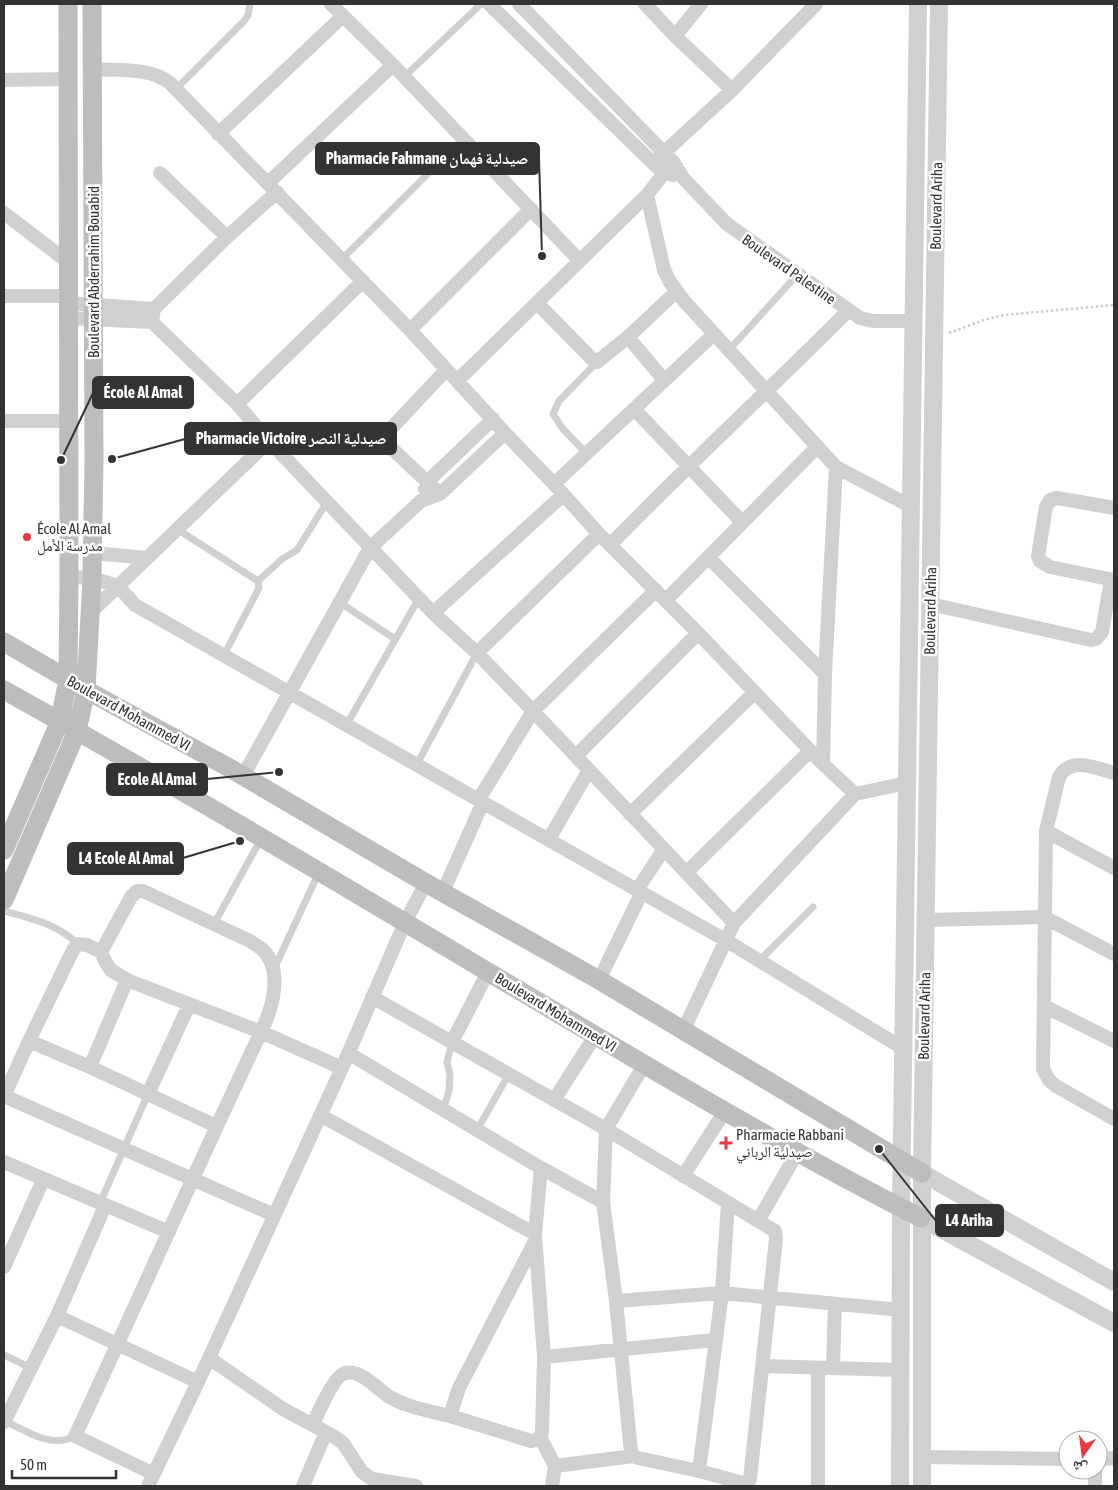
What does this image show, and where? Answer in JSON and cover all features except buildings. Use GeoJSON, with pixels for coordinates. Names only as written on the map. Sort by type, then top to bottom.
{"type":"FeatureCollection","features":[{"type":"Feature","properties":{"kind":"main road","name":"Boulevard Abderrahim Bouabid"},"geometry":{"type":"LineString","coordinates":[[4,850],[60,721],[68,679],[68,4]]}},
{"type":"Feature","properties":{"kind":"main road","name":"Boulevard Abderrahim Bouabid"},"geometry":{"type":"LineString","coordinates":[[4,900],[77,731],[86,690],[93,553],[92,4]]}},
{"type":"Feature","properties":{"kind":"main road","name":"Boulevard Mohammed VI"},"geometry":{"type":"LineString","coordinates":[[4,642],[86,690],[243,776],[426,883],[599,980],[902,1162]]}},
{"type":"Feature","properties":{"kind":"main road","name":"Boulevard Mohammed VI"},"geometry":{"type":"LineString","coordinates":[[4,690],[405,922],[644,1065],[797,1153],[921,1218]]}},
{"type":"Feature","properties":{"kind":"main road"},"geometry":{"type":"LineString","coordinates":[[902,1162],[922,1173]]}},
{"type":"Feature","properties":{"kind":"street"},"geometry":{"type":"LineString","coordinates":[[331,4],[393,65],[579,260]]}},
{"type":"Feature","properties":{"kind":"street","name":"Boulevard Palestine"},"geometry":{"type":"LineString","coordinates":[[489,4],[653,163],[669,168],[683,178],[727,224],[860,318],[873,321],[914,321]]}},
{"type":"Feature","properties":{"kind":"street","name":"Boulevard Palestine"},"geometry":{"type":"LineString","coordinates":[[519,4],[663,152],[669,168]]}},
{"type":"Feature","properties":{"kind":"street"},"geometry":{"type":"LineString","coordinates":[[645,4],[675,36],[732,90]]}},
{"type":"Feature","properties":{"kind":"street"},"geometry":{"type":"LineString","coordinates":[[675,36],[701,4]]}},
{"type":"Feature","properties":{"kind":"street"},"geometry":{"type":"LineString","coordinates":[[653,163],[732,90],[816,4]]}},
{"type":"Feature","properties":{"kind":"street","name":"Boulevard Ariha"},"geometry":{"type":"LineString","coordinates":[[900,1486],[901,1208],[918,4]]}},
{"type":"Feature","properties":{"kind":"street","name":"Boulevard Ariha"},"geometry":{"type":"LineString","coordinates":[[922,1486],[921,1218],[939,4]]}},
{"type":"Feature","properties":{"kind":"street"},"geometry":{"type":"LineString","coordinates":[[218,134],[343,16]]}},
{"type":"Feature","properties":{"kind":"street"},"geometry":{"type":"LineString","coordinates":[[153,315],[272,187],[393,65]]}},
{"type":"Feature","properties":{"kind":"street"},"geometry":{"type":"LineString","coordinates":[[93,69],[151,72],[161,76],[176,89],[410,330],[599,534],[698,633],[810,751],[855,794]]}},
{"type":"Feature","properties":{"kind":"street"},"geometry":{"type":"LineString","coordinates":[[4,80],[68,79]]}},
{"type":"Feature","properties":{"kind":"street"},"geometry":{"type":"LineString","coordinates":[[457,381],[647,195],[669,168]]}},
{"type":"Feature","properties":{"kind":"street"},"geometry":{"type":"LineString","coordinates":[[160,173],[227,237]]}},
{"type":"Feature","properties":{"kind":"street"},"geometry":{"type":"LineString","coordinates":[[647,195],[664,270],[677,291],[729,351],[768,391],[836,467],[910,506]]}},
{"type":"Feature","properties":{"kind":"street"},"geometry":{"type":"LineString","coordinates":[[410,330],[531,209]]}},
{"type":"Feature","properties":{"kind":"street"},"geometry":{"type":"LineString","coordinates":[[4,214],[68,262]]}},
{"type":"Feature","properties":{"kind":"street"},"geometry":{"type":"LineString","coordinates":[[237,404],[362,281]]}},
{"type":"Feature","properties":{"kind":"street"},"geometry":{"type":"LineString","coordinates":[[537,302],[592,360],[598,362],[677,291]]}},
{"type":"Feature","properties":{"kind":"street"},"geometry":{"type":"LineString","coordinates":[[4,296],[92,311],[153,315],[326,502],[418,598],[534,710],[734,923]]}},
{"type":"Feature","properties":{"kind":"street"},"geometry":{"type":"LineString","coordinates":[[610,545],[688,465],[768,391],[848,311]]}},
{"type":"Feature","properties":{"kind":"street"},"geometry":{"type":"LineString","coordinates":[[433,613],[559,489],[587,454],[714,334]]}},
{"type":"Feature","properties":{"kind":"street"},"geometry":{"type":"LineString","coordinates":[[628,337],[664,380]]}},
{"type":"Feature","properties":{"kind":"street"},"geometry":{"type":"LineString","coordinates":[[440,494],[384,439],[446,370]]}},
{"type":"Feature","properties":{"kind":"street"},"geometry":{"type":"LineString","coordinates":[[634,409],[742,522]]}},
{"type":"Feature","properties":{"kind":"street"},"geometry":{"type":"LineString","coordinates":[[420,501],[428,481],[493,419]]}},
{"type":"Feature","properties":{"kind":"street"},"geometry":{"type":"LineString","coordinates":[[4,422],[68,421]]}},
{"type":"Feature","properties":{"kind":"street"},"geometry":{"type":"LineString","coordinates":[[243,776],[370,548],[420,501],[440,494],[505,433]]}},
{"type":"Feature","properties":{"kind":"street"},"geometry":{"type":"LineString","coordinates":[[90,613],[268,441]]}},
{"type":"Feature","properties":{"kind":"street"},"geometry":{"type":"LineString","coordinates":[[443,892],[481,801],[534,710],[661,595],[708,557],[817,447]]}},
{"type":"Feature","properties":{"kind":"street"},"geometry":{"type":"LineString","coordinates":[[823,764],[825,674],[836,467]]}},
{"type":"Feature","properties":{"kind":"street"},"geometry":{"type":"LineString","coordinates":[[930,604],[1090,640],[1096,639],[1102,632],[1113,580],[1044,565],[1038,556],[1046,507],[1050,500],[1057,498],[1114,508]]}},
{"type":"Feature","properties":{"kind":"street"},"geometry":{"type":"LineString","coordinates":[[477,653],[599,534]]}},
{"type":"Feature","properties":{"kind":"street"},"geometry":{"type":"LineString","coordinates":[[93,553],[147,558]]}},
{"type":"Feature","properties":{"kind":"street"},"geometry":{"type":"LineString","coordinates":[[708,557],[825,674]]}},
{"type":"Feature","properties":{"kind":"street"},"geometry":{"type":"LineString","coordinates":[[69,577],[92,578],[118,586],[135,605],[760,960],[904,1049]]}},
{"type":"Feature","properties":{"kind":"street"},"geometry":{"type":"LineString","coordinates":[[576,756],[698,633]]}},
{"type":"Feature","properties":{"kind":"street"},"geometry":{"type":"LineString","coordinates":[[630,814],[754,693]]}},
{"type":"Feature","properties":{"kind":"street"},"geometry":{"type":"LineString","coordinates":[[687,872],[810,751]]}},
{"type":"Feature","properties":{"kind":"street"},"geometry":{"type":"LineString","coordinates":[[1114,773],[1079,764],[1071,765],[1063,770],[1059,777],[1046,831],[1043,1068],[1045,1074],[1056,1086],[1114,1119]]}},
{"type":"Feature","properties":{"kind":"street"},"geometry":{"type":"LineString","coordinates":[[549,839],[589,770]]}},
{"type":"Feature","properties":{"kind":"street"},"geometry":{"type":"LineString","coordinates":[[684,1032],[734,923],[855,794],[907,783]]}},
{"type":"Feature","properties":{"kind":"street"},"geometry":{"type":"LineString","coordinates":[[1046,831],[1114,868]]}},
{"type":"Feature","properties":{"kind":"street"},"geometry":{"type":"LineString","coordinates":[[599,980],[640,891],[664,849]]}},
{"type":"Feature","properties":{"kind":"street"},"geometry":{"type":"LineString","coordinates":[[101,952],[131,897],[136,891],[143,891],[250,941],[263,950],[270,960],[273,971],[273,1000],[262,1032],[216,1126],[119,1344],[75,1436],[151,1480],[342,1068],[405,922],[426,883]]}},
{"type":"Feature","properties":{"kind":"street"},"geometry":{"type":"LineString","coordinates":[[926,920],[1044,917],[1114,954]]}},
{"type":"Feature","properties":{"kind":"street"},"geometry":{"type":"LineString","coordinates":[[274,1215],[4,1096],[29,1040],[73,950],[78,944],[87,945],[101,952],[111,970],[127,980],[262,1032],[342,1068]]}},
{"type":"Feature","properties":{"kind":"street"},"geometry":{"type":"LineString","coordinates":[[452,1042],[488,972]]}},
{"type":"Feature","properties":{"kind":"street"},"geometry":{"type":"LineString","coordinates":[[90,1067],[127,980]]}},
{"type":"Feature","properties":{"kind":"street"},"geometry":{"type":"LineString","coordinates":[[372,997],[606,1129],[775,1231],[776,1239],[770,1298],[750,1479],[748,1482],[741,1484],[699,1470],[633,1456],[555,1466]]}},
{"type":"Feature","properties":{"kind":"street"},"geometry":{"type":"LineString","coordinates":[[148,1094],[189,1005]]}},
{"type":"Feature","properties":{"kind":"street"},"geometry":{"type":"LineString","coordinates":[[1044,1006],[1114,1041]]}},
{"type":"Feature","properties":{"kind":"street"},"geometry":{"type":"LineString","coordinates":[[554,1100],[595,1036]]}},
{"type":"Feature","properties":{"kind":"street"},"geometry":{"type":"LineString","coordinates":[[29,1040],[216,1126]]}},
{"type":"Feature","properties":{"kind":"street"},"geometry":{"type":"LineString","coordinates":[[348,1053],[541,1168],[603,1202]]}},
{"type":"Feature","properties":{"kind":"street"},"geometry":{"type":"LineString","coordinates":[[633,1456],[631,1452],[616,1302],[603,1202],[606,1129],[644,1065]]}},
{"type":"Feature","properties":{"kind":"street"},"geometry":{"type":"LineString","coordinates":[[683,1176],[724,1111]]}},
{"type":"Feature","properties":{"kind":"street"},"geometry":{"type":"LineString","coordinates":[[320,1115],[535,1237]]}},
{"type":"Feature","properties":{"kind":"street"},"geometry":{"type":"LineString","coordinates":[[758,1221],[797,1153]]}},
{"type":"Feature","properties":{"kind":"street"},"geometry":{"type":"LineString","coordinates":[[4,1162],[169,1232]]}},
{"type":"Feature","properties":{"kind":"street"},"geometry":{"type":"LineString","coordinates":[[541,1168],[535,1237],[544,1357],[542,1432],[540,1438],[555,1466],[552,1486]]}},
{"type":"Feature","properties":{"kind":"street"},"geometry":{"type":"LineString","coordinates":[[922,1173],[1114,1282]]}},
{"type":"Feature","properties":{"kind":"street"},"geometry":{"type":"LineString","coordinates":[[4,1267],[43,1180]]}},
{"type":"Feature","properties":{"kind":"street"},"geometry":{"type":"LineString","coordinates":[[699,1470],[722,1293],[728,1203]]}},
{"type":"Feature","properties":{"kind":"street"},"geometry":{"type":"LineString","coordinates":[[4,1421],[57,1316],[102,1205]]}},
{"type":"Feature","properties":{"kind":"street","name":"Boulevard Mohammed VI"},"geometry":{"type":"LineString","coordinates":[[921,1218],[1114,1323]]}},
{"type":"Feature","properties":{"kind":"street"},"geometry":{"type":"LineString","coordinates":[[450,1416],[459,1388],[535,1237]]}},
{"type":"Feature","properties":{"kind":"street"},"geometry":{"type":"LineString","coordinates":[[616,1302],[722,1293],[901,1310]]}},
{"type":"Feature","properties":{"kind":"street"},"geometry":{"type":"LineString","coordinates":[[833,1368],[835,1304]]}},
{"type":"Feature","properties":{"kind":"street"},"geometry":{"type":"LineString","coordinates":[[57,1316],[198,1382]]}},
{"type":"Feature","properties":{"kind":"street"},"geometry":{"type":"LineString","coordinates":[[544,1357],[715,1340]]}},
{"type":"Feature","properties":{"kind":"street"},"geometry":{"type":"LineString","coordinates":[[209,1358],[283,1409],[313,1424],[343,1443],[362,1472],[372,1479],[416,1486]]}},
{"type":"Feature","properties":{"kind":"street"},"geometry":{"type":"LineString","coordinates":[[762,1366],[900,1370]]}},
{"type":"Feature","properties":{"kind":"street"},"geometry":{"type":"LineString","coordinates":[[818,1368],[818,1486]]}},
{"type":"Feature","properties":{"kind":"street"},"geometry":{"type":"LineString","coordinates":[[313,1424],[337,1379],[344,1373],[353,1372],[390,1397],[403,1403],[531,1441],[540,1438]]}},
{"type":"Feature","properties":{"kind":"street"},"geometry":{"type":"LineString","coordinates":[[303,1486],[326,1432]]}},
{"type":"Feature","properties":{"kind":"street"},"geometry":{"type":"LineString","coordinates":[[922,1457],[1058,1459]]}},
{"type":"Feature","properties":{"kind":"lane"},"geometry":{"type":"LineString","coordinates":[[176,89],[244,21],[248,15],[250,4]]}},
{"type":"Feature","properties":{"kind":"lane"},"geometry":{"type":"LineString","coordinates":[[404,77],[481,4]]}},
{"type":"Feature","properties":{"kind":"lane"},"geometry":{"type":"LineString","coordinates":[[342,259],[463,139]]}},
{"type":"Feature","properties":{"kind":"lane"},"geometry":{"type":"LineString","coordinates":[[729,351],[798,275]]}},
{"type":"Feature","properties":{"kind":"lane"},"geometry":{"type":"LineString","coordinates":[[587,454],[563,429],[553,414],[558,401],[598,362]]}},
{"type":"Feature","properties":{"kind":"lane"},"geometry":{"type":"LineString","coordinates":[[258,581],[282,559],[297,550],[326,502]]}},
{"type":"Feature","properties":{"kind":"lane"},"geometry":{"type":"LineString","coordinates":[[177,529],[258,581],[259,588],[224,655]]}},
{"type":"Feature","properties":{"kind":"lane"},"geometry":{"type":"LineString","coordinates":[[346,724],[418,598]]}},
{"type":"Feature","properties":{"kind":"lane"},"geometry":{"type":"LineString","coordinates":[[339,602],[395,639]]}},
{"type":"Feature","properties":{"kind":"lane"},"geometry":{"type":"LineString","coordinates":[[417,764],[477,653]]}},
{"type":"Feature","properties":{"kind":"lane"},"geometry":{"type":"LineString","coordinates":[[214,924],[261,838]]}},
{"type":"Feature","properties":{"kind":"lane"},"geometry":{"type":"LineString","coordinates":[[273,971],[319,872]]}},
{"type":"Feature","properties":{"kind":"lane"},"geometry":{"type":"LineString","coordinates":[[760,960],[813,907]]}},
{"type":"Feature","properties":{"kind":"lane"},"geometry":{"type":"LineString","coordinates":[[4,911],[46,923],[65,932],[78,944]]}},
{"type":"Feature","properties":{"kind":"lane"},"geometry":{"type":"LineString","coordinates":[[443,1110],[449,1091],[450,1075],[447,1062],[452,1042]]}},
{"type":"Feature","properties":{"kind":"lane"},"geometry":{"type":"LineString","coordinates":[[477,1130],[509,1074]]}},
{"type":"Feature","properties":{"kind":"lane"},"geometry":{"type":"LineString","coordinates":[[102,1205],[123,1149],[148,1094]]}},
{"type":"Feature","properties":{"kind":"lane"},"geometry":{"type":"LineString","coordinates":[[4,1355],[31,1368]]}},
{"type":"Feature","properties":{"kind":"lane"},"geometry":{"type":"LineString","coordinates":[[4,1421],[52,1441],[67,1441],[75,1436]]}},
{"type":"Feature","properties":{"kind":"path"},"geometry":{"type":"LineString","coordinates":[[947,334],[1004,314],[1114,305]]}},
{"type":"Feature","properties":{"kind":"place","name":"Pharmacie Fahmane صيدلية فهمان"},"geometry":{"type":"Point","coordinates":[542,256]}},
{"type":"Feature","properties":{"kind":"place","name":"Pharmacie Victoire صيدلية النصر"},"geometry":{"type":"Point","coordinates":[112,459]}},
{"type":"Feature","properties":{"kind":"place","name":"École Al Amal"},"geometry":{"type":"Point","coordinates":[61,460]}},
{"type":"Feature","properties":{"kind":"place","name":"École Al Amal مدرسة الأمل"},"geometry":{"type":"Point","coordinates":[27,537]}},
{"type":"Feature","properties":{"kind":"place","name":"Ecole Al Amal"},"geometry":{"type":"Point","coordinates":[279,772]}},
{"type":"Feature","properties":{"kind":"place","name":"L4 Ecole Al Amal"},"geometry":{"type":"Point","coordinates":[240,841]}},
{"type":"Feature","properties":{"kind":"place","name":"Pharmacie Rabbani صيدلية الرباني"},"geometry":{"type":"Point","coordinates":[726,1143]}},
{"type":"Feature","properties":{"kind":"place","name":"L4 Ariha"},"geometry":{"type":"Point","coordinates":[879,1149]}}]}
